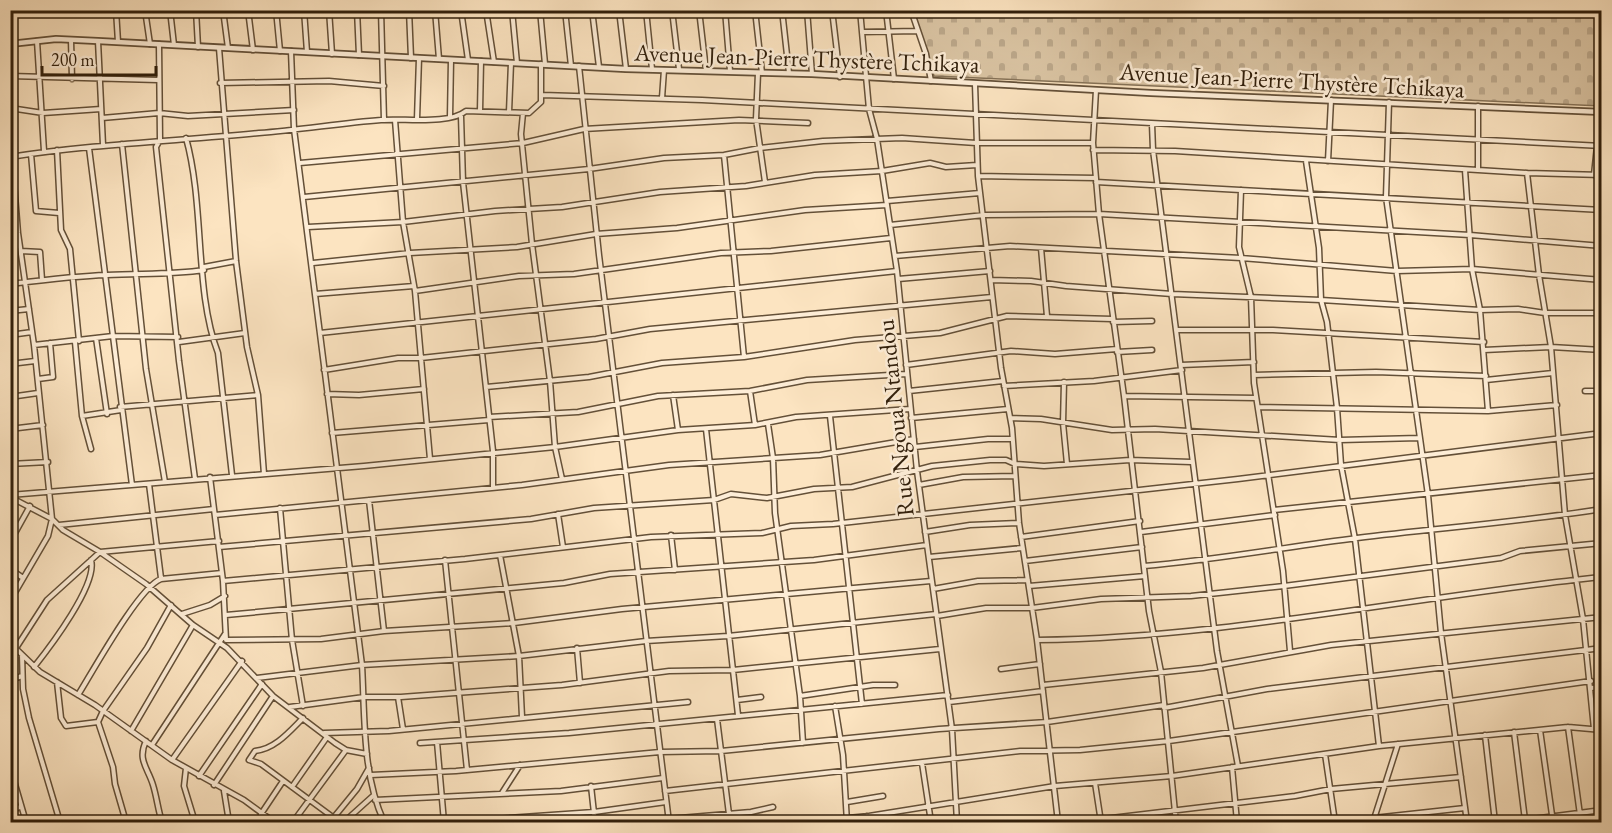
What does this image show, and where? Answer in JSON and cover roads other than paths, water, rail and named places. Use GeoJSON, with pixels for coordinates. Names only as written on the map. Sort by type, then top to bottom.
{"type":"FeatureCollection","features":[{"type":"Feature","properties":{"kind":"street"},"geometry":{"type":"LineString","coordinates":[[10,14],[37,10]]}},
{"type":"Feature","properties":{"kind":"street"},"geometry":{"type":"LineString","coordinates":[[116,10],[118,42]]}},
{"type":"Feature","properties":{"kind":"street"},"geometry":{"type":"LineString","coordinates":[[145,10],[150,44]]}},
{"type":"Feature","properties":{"kind":"street"},"geometry":{"type":"LineString","coordinates":[[170,10],[174,45]]}},
{"type":"Feature","properties":{"kind":"street"},"geometry":{"type":"LineString","coordinates":[[196,10],[198,47]]}},
{"type":"Feature","properties":{"kind":"street"},"geometry":{"type":"LineString","coordinates":[[223,10],[228,48]]}},
{"type":"Feature","properties":{"kind":"street"},"geometry":{"type":"LineString","coordinates":[[248,10],[253,50]]}},
{"type":"Feature","properties":{"kind":"street"},"geometry":{"type":"LineString","coordinates":[[276,10],[280,51]]}},
{"type":"Feature","properties":{"kind":"street"},"geometry":{"type":"LineString","coordinates":[[304,10],[308,52]]}},
{"type":"Feature","properties":{"kind":"street"},"geometry":{"type":"LineString","coordinates":[[329,10],[332,54]]}},
{"type":"Feature","properties":{"kind":"street"},"geometry":{"type":"LineString","coordinates":[[357,10],[359,55]]}},
{"type":"Feature","properties":{"kind":"street"},"geometry":{"type":"LineString","coordinates":[[381,10],[384,120]]}},
{"type":"Feature","properties":{"kind":"street"},"geometry":{"type":"LineString","coordinates":[[409,10],[411,58]]}},
{"type":"Feature","properties":{"kind":"street"},"geometry":{"type":"LineString","coordinates":[[435,10],[439,59]]}},
{"type":"Feature","properties":{"kind":"street"},"geometry":{"type":"LineString","coordinates":[[461,10],[468,60]]}},
{"type":"Feature","properties":{"kind":"street"},"geometry":{"type":"LineString","coordinates":[[486,10],[494,62]]}},
{"type":"Feature","properties":{"kind":"street"},"geometry":{"type":"LineString","coordinates":[[509,112],[514,63],[512,10]]}},
{"type":"Feature","properties":{"kind":"street"},"geometry":{"type":"LineString","coordinates":[[10,601],[48,536],[52,519],[48,462],[34,345],[13,208],[11,157],[103,145],[384,120],[461,116],[466,111],[533,112],[541,102],[542,95],[540,10]]}},
{"type":"Feature","properties":{"kind":"street"},"geometry":{"type":"LineString","coordinates":[[565,10],[571,66]]}},
{"type":"Feature","properties":{"kind":"street"},"geometry":{"type":"LineString","coordinates":[[592,10],[599,67]]}},
{"type":"Feature","properties":{"kind":"street"},"geometry":{"type":"LineString","coordinates":[[619,10],[626,69]]}},
{"type":"Feature","properties":{"kind":"street"},"geometry":{"type":"LineString","coordinates":[[646,10],[652,69]]}},
{"type":"Feature","properties":{"kind":"street"},"geometry":{"type":"LineString","coordinates":[[672,10],[679,69]]}},
{"type":"Feature","properties":{"kind":"street"},"geometry":{"type":"LineString","coordinates":[[699,10],[706,70]]}},
{"type":"Feature","properties":{"kind":"street"},"geometry":{"type":"LineString","coordinates":[[725,10],[730,72]]}},
{"type":"Feature","properties":{"kind":"street"},"geometry":{"type":"LineString","coordinates":[[755,10],[760,73],[756,119],[765,183]]}},
{"type":"Feature","properties":{"kind":"street"},"geometry":{"type":"LineString","coordinates":[[782,10],[789,73]]}},
{"type":"Feature","properties":{"kind":"street"},"geometry":{"type":"LineString","coordinates":[[807,10],[813,74]]}},
{"type":"Feature","properties":{"kind":"street"},"geometry":{"type":"LineString","coordinates":[[832,10],[840,76]]}},
{"type":"Feature","properties":{"kind":"street","name":"Rue Ngoua Ntandou"},"geometry":{"type":"LineString","coordinates":[[860,10],[868,78],[869,109],[877,139],[895,256],[917,471],[949,702],[957,822]]}},
{"type":"Feature","properties":{"kind":"street"},"geometry":{"type":"LineString","coordinates":[[886,10],[894,79]]}},
{"type":"Feature","properties":{"kind":"street"},"geometry":{"type":"LineString","coordinates":[[911,10],[931,81]]}},
{"type":"Feature","properties":{"kind":"street"},"geometry":{"type":"LineString","coordinates":[[863,32],[918,31]]}},
{"type":"Feature","properties":{"kind":"street"},"geometry":{"type":"LineString","coordinates":[[71,40],[72,79]]}},
{"type":"Feature","properties":{"kind":"street"},"geometry":{"type":"LineString","coordinates":[[37,41],[44,151]]}},
{"type":"Feature","properties":{"kind":"street","name":"Avenue Jean-Pierre Thystère Tchikaya"},"geometry":{"type":"LineString","coordinates":[[10,44],[37,41],[98,41],[626,69],[813,74],[975,84],[1602,112]]}},
{"type":"Feature","properties":{"kind":"street"},"geometry":{"type":"LineString","coordinates":[[98,41],[103,145]]}},
{"type":"Feature","properties":{"kind":"street"},"geometry":{"type":"LineString","coordinates":[[159,44],[160,140],[156,147],[179,339],[179,361],[195,478]]}},
{"type":"Feature","properties":{"kind":"street"},"geometry":{"type":"LineString","coordinates":[[219,48],[236,261],[245,333],[258,395],[264,474]]}},
{"type":"Feature","properties":{"kind":"street"},"geometry":{"type":"LineString","coordinates":[[291,51],[294,129],[313,263],[348,570],[362,665],[367,754],[375,800],[384,822]]}},
{"type":"Feature","properties":{"kind":"street"},"geometry":{"type":"LineString","coordinates":[[417,119],[419,58]]}},
{"type":"Feature","properties":{"kind":"street"},"geometry":{"type":"LineString","coordinates":[[450,117],[451,60]]}},
{"type":"Feature","properties":{"kind":"street"},"geometry":{"type":"LineString","coordinates":[[480,111],[481,61]]}},
{"type":"Feature","properties":{"kind":"street"},"geometry":{"type":"LineString","coordinates":[[579,66],[592,202],[669,821],[773,807]]}},
{"type":"Feature","properties":{"kind":"street"},"geometry":{"type":"LineString","coordinates":[[662,98],[664,69]]}},
{"type":"Feature","properties":{"kind":"street"},"geometry":{"type":"LineString","coordinates":[[10,76],[158,80]]}},
{"type":"Feature","properties":{"kind":"street"},"geometry":{"type":"LineString","coordinates":[[220,83],[292,81],[384,86]]}},
{"type":"Feature","properties":{"kind":"street"},"geometry":{"type":"LineString","coordinates":[[975,84],[974,116],[980,194],[994,317],[1010,418],[1022,549],[1037,640],[1058,822]]}},
{"type":"Feature","properties":{"kind":"street"},"geometry":{"type":"LineString","coordinates":[[1096,89],[1093,150],[1099,214],[1106,253],[1112,321],[1122,378],[1145,576],[1161,672],[1176,822]]}},
{"type":"Feature","properties":{"kind":"street"},"geometry":{"type":"LineString","coordinates":[[542,95],[662,98],[974,116],[1599,146]]}},
{"type":"Feature","properties":{"kind":"street"},"geometry":{"type":"LineString","coordinates":[[1328,161],[1332,99]]}},
{"type":"Feature","properties":{"kind":"street"},"geometry":{"type":"LineString","coordinates":[[1389,102],[1386,197],[1408,372],[1428,495],[1441,633],[1467,822]]}},
{"type":"Feature","properties":{"kind":"street"},"geometry":{"type":"LineString","coordinates":[[1478,106],[1476,141],[1478,170]]}},
{"type":"Feature","properties":{"kind":"street"},"geometry":{"type":"LineString","coordinates":[[10,108],[40,112],[101,109]]}},
{"type":"Feature","properties":{"kind":"street"},"geometry":{"type":"LineString","coordinates":[[102,118],[159,113],[188,116],[294,110]]}},
{"type":"Feature","properties":{"kind":"street"},"geometry":{"type":"LineString","coordinates":[[523,112],[523,143],[532,244],[546,345],[555,447],[562,479]]}},
{"type":"Feature","properties":{"kind":"street"},"geometry":{"type":"LineString","coordinates":[[461,116],[466,215],[494,451],[493,488]]}},
{"type":"Feature","properties":{"kind":"street"},"geometry":{"type":"LineString","coordinates":[[299,163],[523,143],[584,129],[756,119],[808,123]]}},
{"type":"Feature","properties":{"kind":"street"},"geometry":{"type":"LineString","coordinates":[[395,120],[403,222],[410,253],[418,323],[430,459]]}},
{"type":"Feature","properties":{"kind":"street"},"geometry":{"type":"LineString","coordinates":[[1152,124],[1153,150],[1182,367],[1191,462],[1214,627],[1238,766]]}},
{"type":"Feature","properties":{"kind":"street"},"geometry":{"type":"LineString","coordinates":[[1594,175],[1602,126]]}},
{"type":"Feature","properties":{"kind":"street"},"geometry":{"type":"LineString","coordinates":[[186,138],[193,163],[212,337],[218,353],[232,475]]}},
{"type":"Feature","properties":{"kind":"street"},"geometry":{"type":"LineString","coordinates":[[304,197],[526,176],[664,158],[724,155],[760,148],[877,139],[976,143],[1093,143]]}},
{"type":"Feature","properties":{"kind":"street"},"geometry":{"type":"LineString","coordinates":[[122,144],[125,191],[165,482]]}},
{"type":"Feature","properties":{"kind":"street"},"geometry":{"type":"LineString","coordinates":[[89,148],[98,234],[132,485]]}},
{"type":"Feature","properties":{"kind":"street"},"geometry":{"type":"LineString","coordinates":[[57,150],[59,213],[62,236],[70,249],[82,416],[91,449]]}},
{"type":"Feature","properties":{"kind":"street"},"geometry":{"type":"LineString","coordinates":[[1093,150],[1153,150],[1465,170],[1602,175]]}},
{"type":"Feature","properties":{"kind":"street"},"geometry":{"type":"LineString","coordinates":[[31,154],[36,212],[59,213]]}},
{"type":"Feature","properties":{"kind":"street"},"geometry":{"type":"LineString","coordinates":[[724,155],[744,357]]}},
{"type":"Feature","properties":{"kind":"street"},"geometry":{"type":"LineString","coordinates":[[1306,161],[1333,372],[1341,465],[1355,539],[1379,746]]}},
{"type":"Feature","properties":{"kind":"street"},"geometry":{"type":"LineString","coordinates":[[308,227],[403,222],[530,210],[660,192],[728,188],[815,175],[882,171],[930,163],[946,167],[977,165]]}},
{"type":"Feature","properties":{"kind":"street"},"geometry":{"type":"LineString","coordinates":[[1465,170],[1472,268],[1484,342],[1488,411]]}},
{"type":"Feature","properties":{"kind":"street"},"geometry":{"type":"LineString","coordinates":[[1527,173],[1539,274],[1551,347],[1565,515],[1583,619],[1592,688],[1594,729]]}},
{"type":"Feature","properties":{"kind":"street"},"geometry":{"type":"LineString","coordinates":[[978,176],[1096,180],[1602,210]]}},
{"type":"Feature","properties":{"kind":"street"},"geometry":{"type":"LineString","coordinates":[[1241,190],[1239,223],[1241,258],[1251,297],[1256,398],[1280,551],[1290,651]]}},
{"type":"Feature","properties":{"kind":"street"},"geometry":{"type":"LineString","coordinates":[[313,263],[532,244],[597,234],[805,210],[980,194]]}},
{"type":"Feature","properties":{"kind":"street"},"geometry":{"type":"LineString","coordinates":[[890,225],[984,215],[1099,214],[1470,235],[1602,246]]}},
{"type":"Feature","properties":{"kind":"street"},"geometry":{"type":"LineString","coordinates":[[10,234],[18,233]]}},
{"type":"Feature","properties":{"kind":"street"},"geometry":{"type":"LineString","coordinates":[[315,294],[414,289],[554,276],[653,261],[891,238]]}},
{"type":"Feature","properties":{"kind":"street"},"geometry":{"type":"LineString","coordinates":[[895,256],[987,246],[1241,258],[1397,271],[1472,268],[1602,280]]}},
{"type":"Feature","properties":{"kind":"street"},"geometry":{"type":"LineString","coordinates":[[1041,248],[1047,316]]}},
{"type":"Feature","properties":{"kind":"street"},"geometry":{"type":"LineString","coordinates":[[21,251],[40,252],[42,280]]}},
{"type":"Feature","properties":{"kind":"street"},"geometry":{"type":"LineString","coordinates":[[10,284],[105,275],[171,275],[236,261]]}},
{"type":"Feature","properties":{"kind":"street"},"geometry":{"type":"LineString","coordinates":[[320,333],[897,271]]}},
{"type":"Feature","properties":{"kind":"street"},"geometry":{"type":"LineString","coordinates":[[898,279],[990,271]]}},
{"type":"Feature","properties":{"kind":"street"},"geometry":{"type":"LineString","coordinates":[[991,280],[1172,294],[1480,310],[1518,309],[1545,313],[1602,313]]}},
{"type":"Feature","properties":{"kind":"street"},"geometry":{"type":"LineString","coordinates":[[324,370],[398,358],[421,358],[546,345],[650,329],[992,297]]}},
{"type":"Feature","properties":{"kind":"street"},"geometry":{"type":"LineString","coordinates":[[10,311],[29,309]]}},
{"type":"Feature","properties":{"kind":"street"},"geometry":{"type":"LineString","coordinates":[[486,387],[550,381],[662,363],[744,357],[855,340],[904,337],[961,329],[994,317],[1047,316],[1112,321],[1152,321]]}},
{"type":"Feature","properties":{"kind":"street"},"geometry":{"type":"LineString","coordinates":[[1176,330],[1253,331],[1484,342]]}},
{"type":"Feature","properties":{"kind":"street"},"geometry":{"type":"LineString","coordinates":[[10,335],[32,332]]}},
{"type":"Feature","properties":{"kind":"street"},"geometry":{"type":"LineString","coordinates":[[34,345],[77,342],[113,336],[179,339],[245,333]]}},
{"type":"Feature","properties":{"kind":"street"},"geometry":{"type":"LineString","coordinates":[[96,338],[107,414]]}},
{"type":"Feature","properties":{"kind":"street"},"geometry":{"type":"LineString","coordinates":[[38,379],[52,377],[50,343]]}},
{"type":"Feature","properties":{"kind":"street"},"geometry":{"type":"LineString","coordinates":[[1484,350],[1551,347],[1602,350]]}},
{"type":"Feature","properties":{"kind":"street"},"geometry":{"type":"LineString","coordinates":[[906,365],[1011,351],[1054,354],[1152,350]]}},
{"type":"Feature","properties":{"kind":"street"},"geometry":{"type":"LineString","coordinates":[[10,364],[35,361]]}},
{"type":"Feature","properties":{"kind":"street"},"geometry":{"type":"LineString","coordinates":[[909,391],[1122,378],[1182,367],[1254,362]]}},
{"type":"Feature","properties":{"kind":"street"},"geometry":{"type":"LineString","coordinates":[[1254,375],[1408,372],[1486,378],[1553,373]]}},
{"type":"Feature","properties":{"kind":"street"},"geometry":{"type":"LineString","coordinates":[[332,433],[552,414],[673,395],[750,391],[807,380],[906,374]]}},
{"type":"Feature","properties":{"kind":"street"},"geometry":{"type":"LineString","coordinates":[[1064,382],[1063,423],[1066,464]]}},
{"type":"Feature","properties":{"kind":"street"},"geometry":{"type":"LineString","coordinates":[[327,394],[359,395],[424,389]]}},
{"type":"Feature","properties":{"kind":"street"},"geometry":{"type":"LineString","coordinates":[[750,391],[755,425]]}},
{"type":"Feature","properties":{"kind":"street"},"geometry":{"type":"LineString","coordinates":[[1585,391],[1602,391]]}},
{"type":"Feature","properties":{"kind":"street"},"geometry":{"type":"LineString","coordinates":[[10,397],[38,393]]}},
{"type":"Feature","properties":{"kind":"street"},"geometry":{"type":"LineString","coordinates":[[82,416],[107,414],[121,409],[153,404],[258,395]]}},
{"type":"Feature","properties":{"kind":"street"},"geometry":{"type":"LineString","coordinates":[[673,395],[678,430]]}},
{"type":"Feature","properties":{"kind":"street"},"geometry":{"type":"LineString","coordinates":[[1124,396],[1256,398]]}},
{"type":"Feature","properties":{"kind":"street"},"geometry":{"type":"LineString","coordinates":[[1259,407],[1488,411],[1557,405]]}},
{"type":"Feature","properties":{"kind":"street"},"geometry":{"type":"LineString","coordinates":[[911,418],[1008,408]]}},
{"type":"Feature","properties":{"kind":"street"},"geometry":{"type":"LineString","coordinates":[[10,496],[555,447],[678,430],[768,424],[796,417],[910,409]]}},
{"type":"Feature","properties":{"kind":"street"},"geometry":{"type":"LineString","coordinates":[[830,416],[862,704]]}},
{"type":"Feature","properties":{"kind":"street"},"geometry":{"type":"LineString","coordinates":[[1010,418],[1127,430],[1340,440],[1419,438]]}},
{"type":"Feature","properties":{"kind":"street"},"geometry":{"type":"LineString","coordinates":[[768,424],[773,458],[773,497],[800,696],[803,743]]}},
{"type":"Feature","properties":{"kind":"street"},"geometry":{"type":"LineString","coordinates":[[10,429],[43,425]]}},
{"type":"Feature","properties":{"kind":"street"},"geometry":{"type":"LineString","coordinates":[[706,429],[723,600],[738,715]]}},
{"type":"Feature","properties":{"kind":"street"},"geometry":{"type":"LineString","coordinates":[[223,581],[500,555],[671,535],[718,536],[842,523],[1423,457],[1602,433]]}},
{"type":"Feature","properties":{"kind":"street"},"geometry":{"type":"LineString","coordinates":[[215,515],[493,488],[669,465],[833,454],[914,439]]}},
{"type":"Feature","properties":{"kind":"street"},"geometry":{"type":"LineString","coordinates":[[915,447],[988,439],[1012,439]]}},
{"type":"Feature","properties":{"kind":"street"},"geometry":{"type":"LineString","coordinates":[[16,648],[40,607],[100,552],[157,546],[373,533],[631,505],[714,500],[731,494],[773,497],[865,484],[932,466],[990,460],[1044,466],[1130,460],[1191,462]]}},
{"type":"Feature","properties":{"kind":"street"},"geometry":{"type":"LineString","coordinates":[[10,464],[48,462]]}},
{"type":"Feature","properties":{"kind":"street"},"geometry":{"type":"LineString","coordinates":[[1141,532],[1200,526],[1348,502],[1602,475]]}},
{"type":"Feature","properties":{"kind":"street"},"geometry":{"type":"LineString","coordinates":[[920,485],[963,477],[1016,476]]}},
{"type":"Feature","properties":{"kind":"street"},"geometry":{"type":"LineString","coordinates":[[210,477],[225,596],[227,648]]}},
{"type":"Feature","properties":{"kind":"street"},"geometry":{"type":"LineString","coordinates":[[149,484],[161,579]]}},
{"type":"Feature","properties":{"kind":"street"},"geometry":{"type":"LineString","coordinates":[[10,496],[52,519],[149,587],[193,625],[220,642],[242,661],[273,696],[327,737],[346,750],[367,754]]}},
{"type":"Feature","properties":{"kind":"street"},"geometry":{"type":"LineString","coordinates":[[369,500],[384,631]]}},
{"type":"Feature","properties":{"kind":"street"},"geometry":{"type":"LineString","coordinates":[[10,542],[30,506]]}},
{"type":"Feature","properties":{"kind":"street"},"geometry":{"type":"LineString","coordinates":[[280,508],[292,640],[303,706]]}},
{"type":"Feature","properties":{"kind":"street"},"geometry":{"type":"LineString","coordinates":[[59,525],[214,509]]}},
{"type":"Feature","properties":{"kind":"street"},"geometry":{"type":"LineString","coordinates":[[1144,566],[1206,561],[1355,539],[1602,509]]}},
{"type":"Feature","properties":{"kind":"street"},"geometry":{"type":"LineString","coordinates":[[558,514],[563,547]]}},
{"type":"Feature","properties":{"kind":"street"},"geometry":{"type":"LineString","coordinates":[[1021,537],[1140,521]]}},
{"type":"Feature","properties":{"kind":"street"},"geometry":{"type":"LineString","coordinates":[[925,532],[970,525],[1019,523]]}},
{"type":"Feature","properties":{"kind":"street"},"geometry":{"type":"LineString","coordinates":[[671,535],[675,570]]}},
{"type":"Feature","properties":{"kind":"street"},"geometry":{"type":"LineString","coordinates":[[257,678],[362,665],[519,656],[646,641],[728,636],[987,608],[1032,608],[1101,599],[1209,594],[1436,567],[1501,558],[1520,551],[1602,543]]}},
{"type":"Feature","properties":{"kind":"street"},"geometry":{"type":"LineString","coordinates":[[226,615],[447,595],[638,573],[847,557],[927,545]]}},
{"type":"Feature","properties":{"kind":"street"},"geometry":{"type":"LineString","coordinates":[[1025,561],[1142,546]]}},
{"type":"Feature","properties":{"kind":"street"},"geometry":{"type":"LineString","coordinates":[[929,557],[1022,549]]}},
{"type":"Feature","properties":{"kind":"street"},"geometry":{"type":"LineString","coordinates":[[500,555],[519,656],[522,717]]}},
{"type":"Feature","properties":{"kind":"street"},"geometry":{"type":"LineString","coordinates":[[34,667],[75,609],[90,575],[91,560]]}},
{"type":"Feature","properties":{"kind":"street"},"geometry":{"type":"LineString","coordinates":[[445,560],[450,627],[467,770]]}},
{"type":"Feature","properties":{"kind":"street"},"geometry":{"type":"LineString","coordinates":[[10,569],[23,578]]}},
{"type":"Feature","properties":{"kind":"street"},"geometry":{"type":"LineString","coordinates":[[78,694],[149,587],[161,579],[222,573]]}},
{"type":"Feature","properties":{"kind":"street"},"geometry":{"type":"LineString","coordinates":[[1029,586],[1145,576]]}},
{"type":"Feature","properties":{"kind":"street"},"geometry":{"type":"LineString","coordinates":[[1037,640],[1097,639],[1286,619],[1438,596],[1602,577]]}},
{"type":"Feature","properties":{"kind":"street"},"geometry":{"type":"LineString","coordinates":[[933,589],[978,581],[1028,580]]}},
{"type":"Feature","properties":{"kind":"street"},"geometry":{"type":"LineString","coordinates":[[226,640],[292,640],[357,633],[514,623],[642,607],[931,581]]}},
{"type":"Feature","properties":{"kind":"street"},"geometry":{"type":"LineString","coordinates":[[182,614],[210,605],[225,596]]}},
{"type":"Feature","properties":{"kind":"street"},"geometry":{"type":"LineString","coordinates":[[126,822],[114,784],[113,767],[98,722],[103,711],[147,648],[171,605]]}},
{"type":"Feature","properties":{"kind":"street"},"geometry":{"type":"LineString","coordinates":[[1042,685],[1220,664],[1290,651],[1602,617]]}},
{"type":"Feature","properties":{"kind":"street"},"geometry":{"type":"LineString","coordinates":[[131,731],[193,625]]}},
{"type":"Feature","properties":{"kind":"street"},"geometry":{"type":"LineString","coordinates":[[152,746],[225,633]]}},
{"type":"Feature","properties":{"kind":"street"},"geometry":{"type":"LineString","coordinates":[[10,642],[34,667],[78,694],[172,760],[244,800],[272,821]]}},
{"type":"Feature","properties":{"kind":"street"},"geometry":{"type":"LineString","coordinates":[[577,648],[580,683]]}},
{"type":"Feature","properties":{"kind":"street"},"geometry":{"type":"LineString","coordinates":[[371,775],[467,770],[660,752],[721,751],[841,738],[1047,722],[1226,699],[1267,689],[1602,648]]}},
{"type":"Feature","properties":{"kind":"street"},"geometry":{"type":"LineString","coordinates":[[290,707],[364,697],[398,697],[580,683],[651,674],[733,670],[940,649]]}},
{"type":"Feature","properties":{"kind":"street"},"geometry":{"type":"LineString","coordinates":[[22,654],[22,676],[29,718],[60,822]]}},
{"type":"Feature","properties":{"kind":"street"},"geometry":{"type":"LineString","coordinates":[[172,760],[242,661]]}},
{"type":"Feature","properties":{"kind":"street"},"geometry":{"type":"LineString","coordinates":[[1001,669],[1040,664]]}},
{"type":"Feature","properties":{"kind":"street"},"geometry":{"type":"LineString","coordinates":[[10,680],[22,676]]}},
{"type":"Feature","properties":{"kind":"street"},"geometry":{"type":"LineString","coordinates":[[665,791],[1020,752],[1168,741],[1591,681]]}},
{"type":"Feature","properties":{"kind":"street"},"geometry":{"type":"LineString","coordinates":[[57,682],[61,718],[66,726],[98,722]]}},
{"type":"Feature","properties":{"kind":"street"},"geometry":{"type":"LineString","coordinates":[[199,776],[262,684]]}},
{"type":"Feature","properties":{"kind":"street"},"geometry":{"type":"LineString","coordinates":[[800,696],[860,687],[895,685]]}},
{"type":"Feature","properties":{"kind":"street"},"geometry":{"type":"LineString","coordinates":[[1592,688],[1602,687]]}},
{"type":"Feature","properties":{"kind":"street"},"geometry":{"type":"LineString","coordinates":[[949,702],[1043,691]]}},
{"type":"Feature","properties":{"kind":"street"},"geometry":{"type":"LineString","coordinates":[[420,743],[569,733],[948,695]]}},
{"type":"Feature","properties":{"kind":"street"},"geometry":{"type":"LineString","coordinates":[[214,785],[273,696]]}},
{"type":"Feature","properties":{"kind":"street"},"geometry":{"type":"LineString","coordinates":[[398,697],[403,729]]}},
{"type":"Feature","properties":{"kind":"street"},"geometry":{"type":"LineString","coordinates":[[737,700],[762,697]]}},
{"type":"Feature","properties":{"kind":"street"},"geometry":{"type":"LineString","coordinates":[[322,733],[366,732],[463,724],[687,702]]}},
{"type":"Feature","properties":{"kind":"street"},"geometry":{"type":"LineString","coordinates":[[835,706],[841,738],[847,820]]}},
{"type":"Feature","properties":{"kind":"street"},"geometry":{"type":"LineString","coordinates":[[303,717],[273,745],[264,750],[255,751],[249,759],[261,764],[334,818]]}},
{"type":"Feature","properties":{"kind":"street"},"geometry":{"type":"LineString","coordinates":[[717,719],[730,822]]}},
{"type":"Feature","properties":{"kind":"street"},"geometry":{"type":"LineString","coordinates":[[1568,727],[1581,822]]}},
{"type":"Feature","properties":{"kind":"street"},"geometry":{"type":"LineString","coordinates":[[806,822],[847,820],[1055,786],[1172,776],[1379,746],[1568,727],[1602,730]]}},
{"type":"Feature","properties":{"kind":"street"},"geometry":{"type":"LineString","coordinates":[[1539,730],[1553,822]]}},
{"type":"Feature","properties":{"kind":"street"},"geometry":{"type":"LineString","coordinates":[[1514,732],[1525,821]]}},
{"type":"Feature","properties":{"kind":"street"},"geometry":{"type":"LineString","coordinates":[[1485,735],[1495,822]]}},
{"type":"Feature","properties":{"kind":"street"},"geometry":{"type":"LineString","coordinates":[[292,787],[327,737]]}},
{"type":"Feature","properties":{"kind":"street"},"geometry":{"type":"LineString","coordinates":[[146,741],[141,753],[143,764],[153,787],[162,822]]}},
{"type":"Feature","properties":{"kind":"street"},"geometry":{"type":"LineString","coordinates":[[437,742],[444,822]]}},
{"type":"Feature","properties":{"kind":"street"},"geometry":{"type":"LineString","coordinates":[[1374,820],[1398,744]]}},
{"type":"Feature","properties":{"kind":"street"},"geometry":{"type":"LineString","coordinates":[[293,822],[346,750]]}},
{"type":"Feature","properties":{"kind":"street"},"geometry":{"type":"LineString","coordinates":[[1325,754],[1336,822],[1374,820],[1465,808]]}},
{"type":"Feature","properties":{"kind":"street"},"geometry":{"type":"LineString","coordinates":[[922,763],[931,822]]}},
{"type":"Feature","properties":{"kind":"street"},"geometry":{"type":"LineString","coordinates":[[502,794],[520,765]]}},
{"type":"Feature","properties":{"kind":"street"},"geometry":{"type":"LineString","coordinates":[[10,767],[26,822]]}},
{"type":"Feature","properties":{"kind":"street"},"geometry":{"type":"LineString","coordinates":[[1232,767],[1237,822]]}},
{"type":"Feature","properties":{"kind":"street"},"geometry":{"type":"LineString","coordinates":[[186,768],[184,786],[195,822]]}},
{"type":"Feature","properties":{"kind":"street"},"geometry":{"type":"LineString","coordinates":[[330,822],[357,789],[370,768]]}},
{"type":"Feature","properties":{"kind":"street"},"geometry":{"type":"LineString","coordinates":[[1078,822],[1101,821],[1331,789],[1461,777]]}},
{"type":"Feature","properties":{"kind":"street"},"geometry":{"type":"LineString","coordinates":[[375,800],[561,791],[663,778]]}},
{"type":"Feature","properties":{"kind":"street"},"geometry":{"type":"LineString","coordinates":[[261,814],[283,781]]}},
{"type":"Feature","properties":{"kind":"street"},"geometry":{"type":"LineString","coordinates":[[1095,783],[1101,821]]}},
{"type":"Feature","properties":{"kind":"street"},"geometry":{"type":"LineString","coordinates":[[591,786],[596,822]]}},
{"type":"Feature","properties":{"kind":"street"},"geometry":{"type":"LineString","coordinates":[[224,790],[229,822]]}},
{"type":"Feature","properties":{"kind":"street"},"geometry":{"type":"LineString","coordinates":[[344,822],[374,794]]}},
{"type":"Feature","properties":{"kind":"street"},"geometry":{"type":"LineString","coordinates":[[847,802],[884,795]]}},
{"type":"Feature","properties":{"kind":"street"},"geometry":{"type":"LineString","coordinates":[[452,822],[519,820],[666,802]]}},
{"type":"Feature","properties":{"kind":"street"},"geometry":{"type":"LineString","coordinates":[[10,811],[20,807]]}},
{"type":"Feature","properties":{"kind":"street"},"geometry":{"type":"LineString","coordinates":[[1506,822],[1602,810]]}},
{"type":"Feature","properties":{"kind":"street"},"geometry":{"type":"LineString","coordinates":[[867,816],[868,822]]}},
{"type":"Feature","properties":{"kind":"street"},"geometry":{"type":"LineString","coordinates":[[1404,816],[1405,822]]}},
{"type":"Feature","properties":{"kind":"street"},"geometry":{"type":"LineString","coordinates":[[265,822],[272,821]]}}]}
